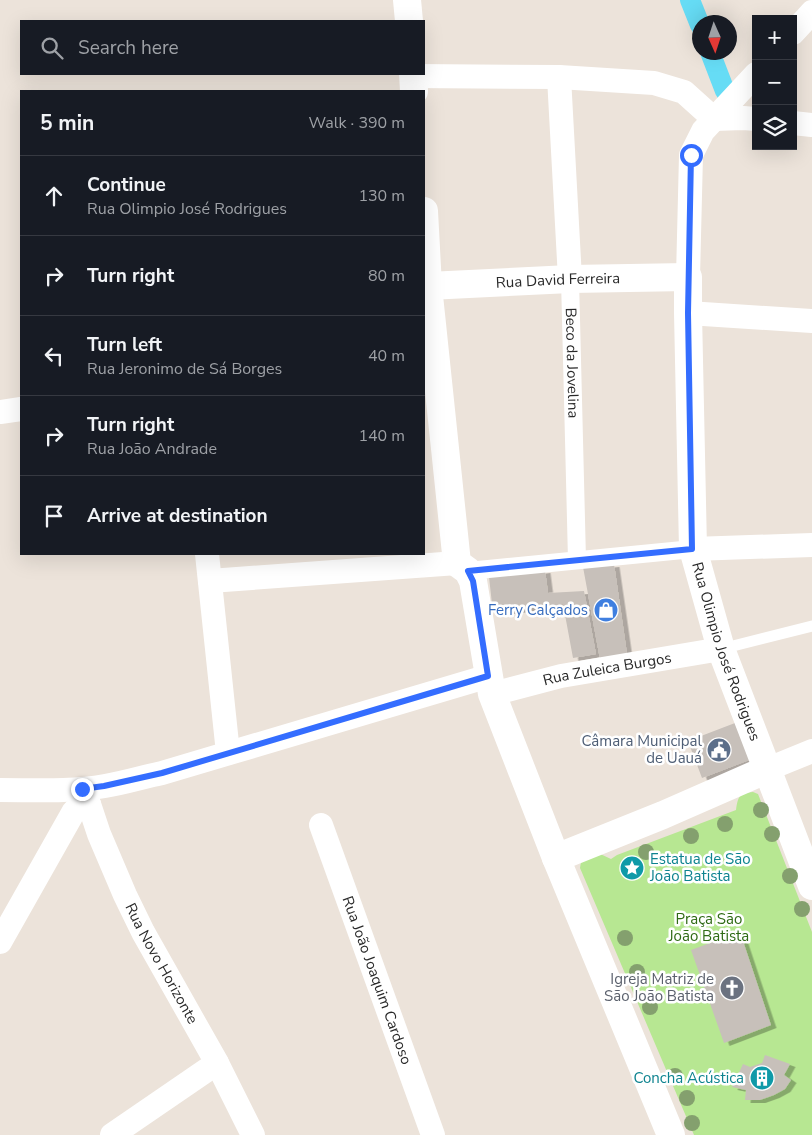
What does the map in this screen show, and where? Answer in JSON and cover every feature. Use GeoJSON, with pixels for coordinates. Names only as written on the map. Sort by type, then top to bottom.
{"type":"FeatureCollection","features":[{"type":"Feature","properties":{"kind":"street"},"geometry":{"type":"LineString","coordinates":[[407,0],[409,20]]}},
{"type":"Feature","properties":{"kind":"street"},"geometry":{"type":"LineString","coordinates":[[797,29],[812,12]]}},
{"type":"Feature","properties":{"kind":"street"},"geometry":{"type":"LineString","coordinates":[[413,80],[559,77],[654,83],[684,92],[714,119],[752,119]]}},
{"type":"Feature","properties":{"kind":"street","name":"Beco da Jovelina"},"geometry":{"type":"LineString","coordinates":[[559,77],[570,279],[577,560]]}},
{"type":"Feature","properties":{"kind":"street","name":"Rua Olimpio José Rodrigues"},"geometry":{"type":"LineString","coordinates":[[752,78],[703,131],[691,155],[688,313],[692,549],[721,648],[768,770]]}},
{"type":"Feature","properties":{"kind":"street"},"geometry":{"type":"LineString","coordinates":[[797,123],[812,125]]}},
{"type":"Feature","properties":{"kind":"street"},"geometry":{"type":"LineString","coordinates":[[425,230],[428,286],[462,567],[473,581],[490,685],[556,858],[671,1135]]}},
{"type":"Feature","properties":{"kind":"street","name":"Rua David Ferreira"},"geometry":{"type":"LineString","coordinates":[[428,286],[570,279],[688,277]]}},
{"type":"Feature","properties":{"kind":"street"},"geometry":{"type":"LineString","coordinates":[[688,313],[812,321]]}},
{"type":"Feature","properties":{"kind":"street"},"geometry":{"type":"LineString","coordinates":[[0,412],[20,408]]}},
{"type":"Feature","properties":{"kind":"street"},"geometry":{"type":"LineString","coordinates":[[210,581],[577,560],[692,549],[812,545]]}},
{"type":"Feature","properties":{"kind":"street"},"geometry":{"type":"LineString","coordinates":[[207,555],[228,753]]}},
{"type":"Feature","properties":{"kind":"street","name":"Rua Zuleica Burgos"},"geometry":{"type":"LineString","coordinates":[[0,790],[85,796],[104,786],[162,773],[228,753],[490,685],[561,676],[721,648]]}},
{"type":"Feature","properties":{"kind":"street"},"geometry":{"type":"LineString","coordinates":[[556,858],[663,815],[812,751]]}},
{"type":"Feature","properties":{"kind":"street"},"geometry":{"type":"LineString","coordinates":[[768,770],[812,886]]}},
{"type":"Feature","properties":{"kind":"street"},"geometry":{"type":"LineString","coordinates":[[0,942],[74,811],[85,796]]}},
{"type":"Feature","properties":{"kind":"street","name":"Rua Novo Horizonte"},"geometry":{"type":"LineString","coordinates":[[85,796],[98,834],[139,925],[217,1063],[253,1135]]}},
{"type":"Feature","properties":{"kind":"street","name":"Rua João Joaquim Cardoso"},"geometry":{"type":"LineString","coordinates":[[321,824],[433,1135]]}},
{"type":"Feature","properties":{"kind":"street"},"geometry":{"type":"LineString","coordinates":[[112,1135],[217,1063]]}},
{"type":"Feature","properties":{"kind":"lane"},"geometry":{"type":"LineString","coordinates":[[721,648],[812,626]]}},
{"type":"Feature","properties":{"kind":"green space","name":"Praça São João Batista"},"geometry":{"type":"Polygon","coordinates":[[[753,792],[758,794],[812,932],[812,1135],[694,1135],[580,868],[581,862],[596,852],[611,859],[617,855],[736,810],[740,796],[753,792]]]}},
{"type":"Feature","properties":{"kind":"building","name":"Ferry Calçados"},"geometry":{"type":"Polygon","coordinates":[[[614,564],[627,654],[600,659],[583,567],[614,564]]]}},
{"type":"Feature","properties":{"kind":"building"},"geometry":{"type":"Polygon","coordinates":[[[545,570],[548,593],[584,591],[596,654],[573,658],[563,604],[493,613],[489,577],[545,570]]]}},
{"type":"Feature","properties":{"kind":"building","name":"Câmara Municipal de Uauá"},"geometry":{"type":"Polygon","coordinates":[[[735,723],[749,760],[702,778],[688,741],[735,723]]]}},
{"type":"Feature","properties":{"kind":"building","name":"Igreja Matriz de São João Batista"},"geometry":{"type":"Polygon","coordinates":[[[740,932],[771,1025],[724,1043],[691,950],[740,932]]]}},
{"type":"Feature","properties":{"kind":"building","name":"Concha Acústica"},"geometry":{"type":"Polygon","coordinates":[[[765,1055],[790,1064],[784,1075],[791,1080],[785,1089],[774,1095],[760,1100],[745,1100],[746,1090],[732,1087],[743,1064],[750,1067],[762,1063],[765,1055]]]}},
{"type":"Feature","properties":{"kind":"waterway"},"geometry":{"type":"LineString","coordinates":[[690,0],[696,15]]}},
{"type":"Feature","properties":{"kind":"waterway"},"geometry":{"type":"LineString","coordinates":[[713,60],[725,91]]}},
{"type":"Feature","properties":{"kind":"place","name":"Ferry Calçados"},"geometry":{"type":"Point","coordinates":[606,610]}},
{"type":"Feature","properties":{"kind":"place","name":"Câmara Municipal de Uauá"},"geometry":{"type":"Point","coordinates":[719,750]}},
{"type":"Feature","properties":{"kind":"place","name":"Estatua de São João Batista"},"geometry":{"type":"Point","coordinates":[632,868]}},
{"type":"Feature","properties":{"kind":"place","name":"Igreja Matriz de São João Batista"},"geometry":{"type":"Point","coordinates":[732,988]}},
{"type":"Feature","properties":{"kind":"place","name":"Concha Acústica"},"geometry":{"type":"Point","coordinates":[762,1078]}},
{"type":"Feature","properties":{"kind":"route"},"geometry":{"type":"LineString","coordinates":[[82,789],[162,773],[488,676],[473,581],[468,571],[692,549],[688,313],[691,155]]}}]}
